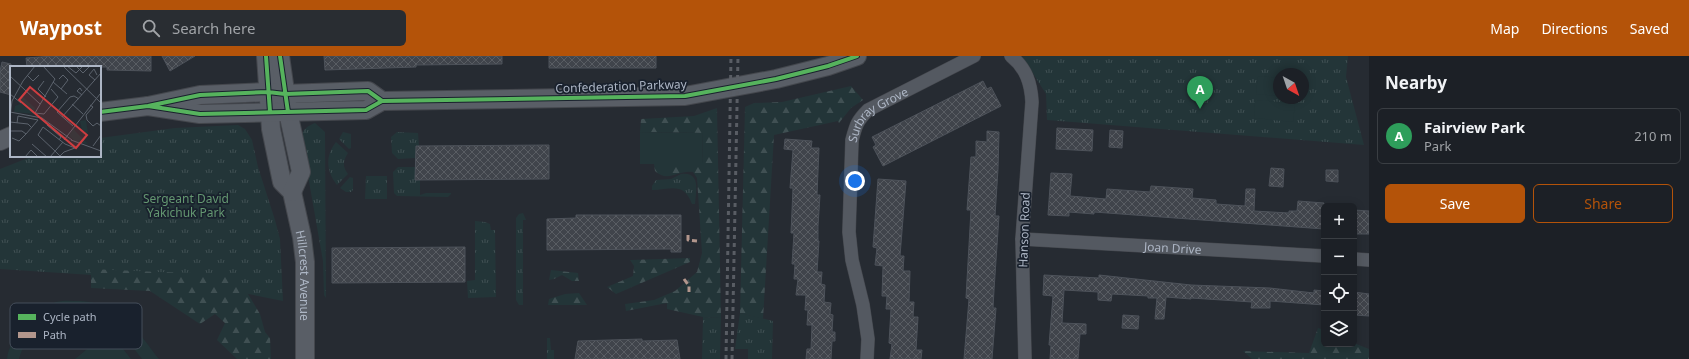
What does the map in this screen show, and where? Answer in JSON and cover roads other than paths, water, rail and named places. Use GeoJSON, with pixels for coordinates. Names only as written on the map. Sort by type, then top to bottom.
{"type":"FeatureCollection","features":[{"type":"Feature","properties":{"kind":"street","name":"Hillcrest Avenue"},"geometry":{"type":"LineString","coordinates":[[266,56],[277,93],[288,112],[301,172],[292,192]]}},
{"type":"Feature","properties":{"kind":"street","name":"Hillcrest Avenue"},"geometry":{"type":"LineString","coordinates":[[280,56],[277,93],[270,112],[271,129],[282,182],[292,192],[302,237],[305,262],[305,359]]}},
{"type":"Feature","properties":{"kind":"street","name":"Confederation Parkway"},"geometry":{"type":"LineString","coordinates":[[148,106],[200,114],[366,110],[382,101],[685,96],[776,79],[828,66],[857,56]]}},
{"type":"Feature","properties":{"kind":"street","name":"Surbray Grove"},"geometry":{"type":"LineString","coordinates":[[867,359],[867,332],[863,305],[852,260],[849,232],[852,140],[858,119],[868,110],[974,56]]}},
{"type":"Feature","properties":{"kind":"street","name":"Hanson Road"},"geometry":{"type":"LineString","coordinates":[[1011,56],[1019,62],[1026,74],[1030,84],[1032,102],[1022,239],[1024,359]]}},
{"type":"Feature","properties":{"kind":"street","name":"Confederation Parkway"},"geometry":{"type":"LineString","coordinates":[[101,112],[148,106],[200,95],[368,91],[382,101]]}},
{"type":"Feature","properties":{"kind":"street"},"geometry":{"type":"LineString","coordinates":[[0,141],[10,136]]}},
{"type":"Feature","properties":{"kind":"street","name":"Joan Drive"},"geometry":{"type":"LineString","coordinates":[[1022,239],[1321,256]]}},
{"type":"Feature","properties":{"kind":"street"},"geometry":{"type":"LineString","coordinates":[[1357,259],[1369,260]]}},
{"type":"Feature","properties":{"kind":"railway"},"geometry":{"type":"LineString","coordinates":[[726,359],[731,56]]}},
{"type":"Feature","properties":{"kind":"railway"},"geometry":{"type":"LineString","coordinates":[[732,359],[738,56]]}},
{"type":"Feature","properties":{"kind":"place","name":"Fairview Park"},"geometry":{"type":"Point","coordinates":[1200,109]}},
{"type":"Feature","properties":{"kind":"park label","name":"Sergeant David Yakichuk Park"},"geometry":{"type":"Point","coordinates":[186,205]}}]}
